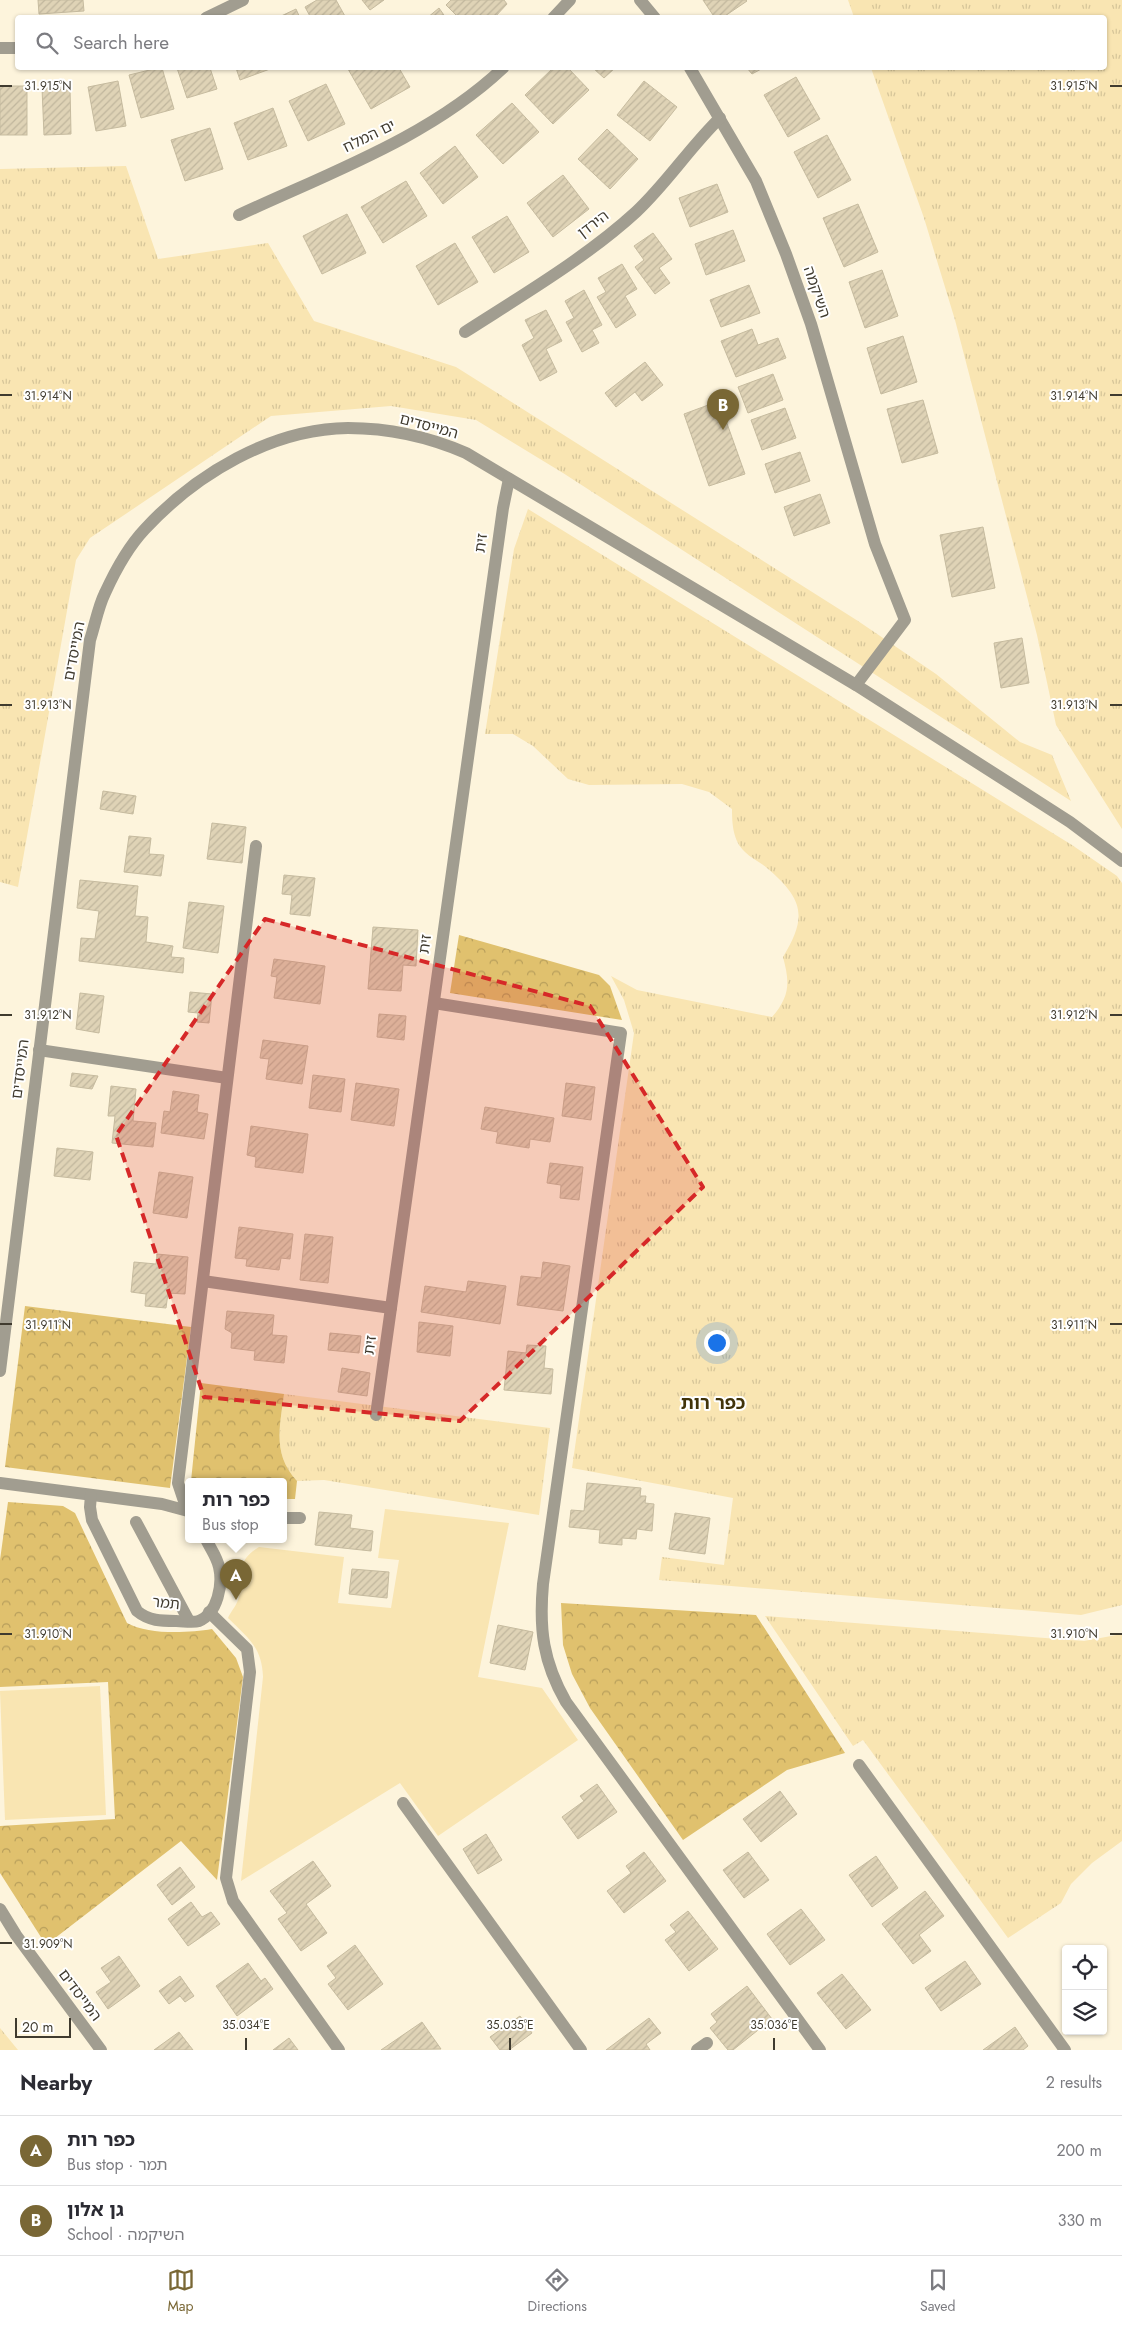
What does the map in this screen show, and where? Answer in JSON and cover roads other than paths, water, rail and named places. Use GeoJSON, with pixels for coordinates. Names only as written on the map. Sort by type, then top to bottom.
{"type":"FeatureCollection","features":[{"type":"Feature","properties":{"kind":"street"},"geometry":{"type":"LineString","coordinates":[[212,15],[243,0]]}},
{"type":"Feature","properties":{"kind":"street"},"geometry":{"type":"LineString","coordinates":[[557,15],[570,0]]}},
{"type":"Feature","properties":{"kind":"street"},"geometry":{"type":"LineString","coordinates":[[640,0],[652,15]]}},
{"type":"Feature","properties":{"kind":"street"},"geometry":{"type":"LineString","coordinates":[[0,48],[15,48]]}},
{"type":"Feature","properties":{"kind":"street","name":"ים המלח"},"geometry":{"type":"LineString","coordinates":[[239,215],[409,135],[450,110],[500,70]]}},
{"type":"Feature","properties":{"kind":"street","name":"השיקמה"},"geometry":{"type":"LineString","coordinates":[[691,70],[756,181],[786,254],[811,324],[875,544],[905,620],[856,685]]}},
{"type":"Feature","properties":{"kind":"street","name":"הירדן"},"geometry":{"type":"LineString","coordinates":[[465,332],[539,284],[634,214],[655,194],[693,146],[720,118]]}},
{"type":"Feature","properties":{"kind":"street","name":"המייסדים"},"geometry":{"type":"LineString","coordinates":[[0,1371],[90,640],[104,595],[122,561],[144,529],[178,499],[234,459],[265,445],[303,434],[347,428],[380,430],[441,442],[466,453],[856,685],[1070,822],[1122,860]]}},
{"type":"Feature","properties":{"kind":"street","name":"זית"},"geometry":{"type":"LineString","coordinates":[[376,1415],[503,508],[509,479]]}},
{"type":"Feature","properties":{"kind":"street"},"geometry":{"type":"LineString","coordinates":[[185,1503],[178,1483],[256,846]]}},
{"type":"Feature","properties":{"kind":"street"},"geometry":{"type":"LineString","coordinates":[[434,1003],[622,1033],[543,1584],[540,1617],[545,1652],[553,1679],[566,1702],[820,2050]]}},
{"type":"Feature","properties":{"kind":"street"},"geometry":{"type":"LineString","coordinates":[[39,1050],[227,1078]]}},
{"type":"Feature","properties":{"kind":"street"},"geometry":{"type":"LineString","coordinates":[[203,1281],[391,1308]]}},
{"type":"Feature","properties":{"kind":"street"},"geometry":{"type":"LineString","coordinates":[[0,1484],[162,1504],[185,1510]]}},
{"type":"Feature","properties":{"kind":"street","name":"תמר"},"geometry":{"type":"LineString","coordinates":[[91,1495],[92,1520],[137,1611],[144,1617],[157,1621],[199,1621],[210,1612]]}},
{"type":"Feature","properties":{"kind":"street"},"geometry":{"type":"LineString","coordinates":[[287,1518],[300,1518]]}},
{"type":"Feature","properties":{"kind":"street"},"geometry":{"type":"LineString","coordinates":[[136,1522],[189,1621]]}},
{"type":"Feature","properties":{"kind":"street"},"geometry":{"type":"LineString","coordinates":[[208,1543],[219,1565],[221,1580],[217,1601],[210,1612],[247,1649],[250,1672],[226,1878],[233,1901],[339,2050]]}},
{"type":"Feature","properties":{"kind":"street"},"geometry":{"type":"LineString","coordinates":[[859,1765],[1065,2050]]}},
{"type":"Feature","properties":{"kind":"street"},"geometry":{"type":"LineString","coordinates":[[403,1803],[581,2050]]}},
{"type":"Feature","properties":{"kind":"street","name":"המייסדים"},"geometry":{"type":"LineString","coordinates":[[0,1909],[16,1935],[101,2050]]}},
{"type":"Feature","properties":{"kind":"place","name":"גן אלון"},"geometry":{"type":"Point","coordinates":[723,430]}},
{"type":"Feature","properties":{"kind":"place","name":"כפר רות"},"geometry":{"type":"Point","coordinates":[236,1600]}},
{"type":"Feature","properties":{"kind":"district","name":"כפר רות"},"geometry":{"type":"Point","coordinates":[713,1403]}}]}
